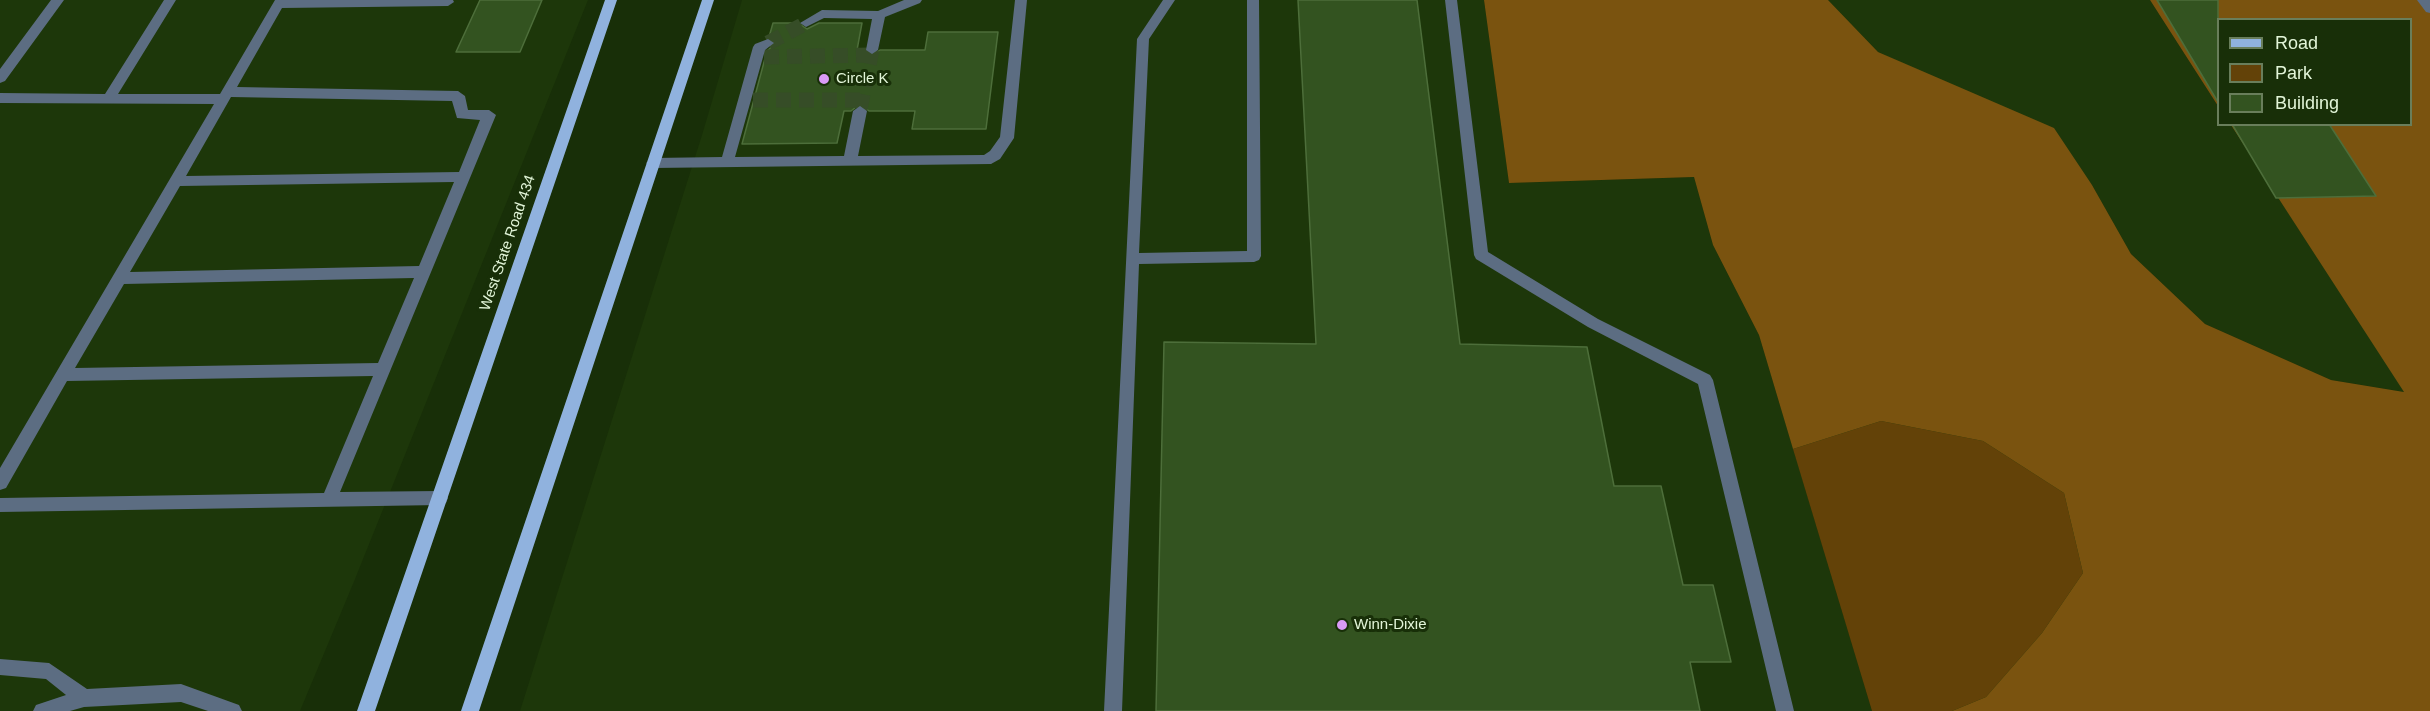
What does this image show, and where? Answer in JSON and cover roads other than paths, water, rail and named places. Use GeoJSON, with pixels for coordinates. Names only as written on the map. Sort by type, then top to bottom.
{"type":"FeatureCollection","features":[{"type":"Feature","properties":{"kind":"main road","name":"West State Road 434"},"geometry":{"type":"LineString","coordinates":[[366,711],[611,0]]}},
{"type":"Feature","properties":{"kind":"main road"},"geometry":{"type":"LineString","coordinates":[[470,711],[708,0]]}},
{"type":"Feature","properties":{"kind":"lane"},"geometry":{"type":"LineString","coordinates":[[0,78],[58,0]]}},
{"type":"Feature","properties":{"kind":"lane"},"geometry":{"type":"LineString","coordinates":[[108,99],[170,0]]}},
{"type":"Feature","properties":{"kind":"lane"},"geometry":{"type":"LineString","coordinates":[[806,23],[822,14],[879,15],[916,0]]}},
{"type":"Feature","properties":{"kind":"lane"},"geometry":{"type":"LineString","coordinates":[[653,163],[987,160],[995,155],[1007,138],[1021,0]]}},
{"type":"Feature","properties":{"kind":"lane"},"geometry":{"type":"LineString","coordinates":[[1113,711],[1143,39],[1169,0]]}},
{"type":"Feature","properties":{"kind":"lane"},"geometry":{"type":"LineString","coordinates":[[1132,259],[1254,256],[1253,0]]}},
{"type":"Feature","properties":{"kind":"lane"},"geometry":{"type":"LineString","coordinates":[[1450,0],[1481,255],[1593,323],[1705,380],[1785,711]]}},
{"type":"Feature","properties":{"kind":"lane"},"geometry":{"type":"LineString","coordinates":[[2423,0],[2430,9]]}},
{"type":"Feature","properties":{"kind":"lane"},"geometry":{"type":"LineString","coordinates":[[0,483],[280,2],[448,2]]}},
{"type":"Feature","properties":{"kind":"lane"},"geometry":{"type":"LineString","coordinates":[[872,50],[879,15]]}},
{"type":"Feature","properties":{"kind":"lane"},"geometry":{"type":"LineString","coordinates":[[727,162],[749,100],[760,57],[759,47],[768,43]]}},
{"type":"Feature","properties":{"kind":"lane"},"geometry":{"type":"LineString","coordinates":[[0,98],[458,96],[462,115],[489,115],[329,500]]}},
{"type":"Feature","properties":{"kind":"lane"},"geometry":{"type":"LineString","coordinates":[[850,161],[860,111]]}},
{"type":"Feature","properties":{"kind":"lane"},"geometry":{"type":"LineString","coordinates":[[177,181],[463,177]]}},
{"type":"Feature","properties":{"kind":"lane"},"geometry":{"type":"LineString","coordinates":[[120,278],[424,272]]}},
{"type":"Feature","properties":{"kind":"lane"},"geometry":{"type":"LineString","coordinates":[[63,375],[384,369]]}},
{"type":"Feature","properties":{"kind":"lane"},"geometry":{"type":"LineString","coordinates":[[0,505],[440,498]]}},
{"type":"Feature","properties":{"kind":"lane"},"geometry":{"type":"LineString","coordinates":[[0,667],[49,671],[84,698]]}},
{"type":"Feature","properties":{"kind":"lane"},"geometry":{"type":"LineString","coordinates":[[42,711],[84,698],[181,693],[233,711]]}},
{"type":"Feature","properties":{"kind":"tunnel"},"geometry":{"type":"LineString","coordinates":[[768,43],[806,23]]}},
{"type":"Feature","properties":{"kind":"tunnel"},"geometry":{"type":"LineString","coordinates":[[871,55],[872,50]]}},
{"type":"Feature","properties":{"kind":"tunnel"},"geometry":{"type":"LineString","coordinates":[[764,57],[871,55]]}},
{"type":"Feature","properties":{"kind":"tunnel"},"geometry":{"type":"LineString","coordinates":[[862,100],[871,55]]}},
{"type":"Feature","properties":{"kind":"tunnel"},"geometry":{"type":"LineString","coordinates":[[753,100],[862,100]]}},
{"type":"Feature","properties":{"kind":"tunnel"},"geometry":{"type":"LineString","coordinates":[[860,109],[862,100]]}},
{"type":"Feature","properties":{"kind":"place","name":"Circle K"},"geometry":{"type":"Point","coordinates":[824,79]}},
{"type":"Feature","properties":{"kind":"place","name":"Winn-Dixie"},"geometry":{"type":"Point","coordinates":[1342,625]}}]}
